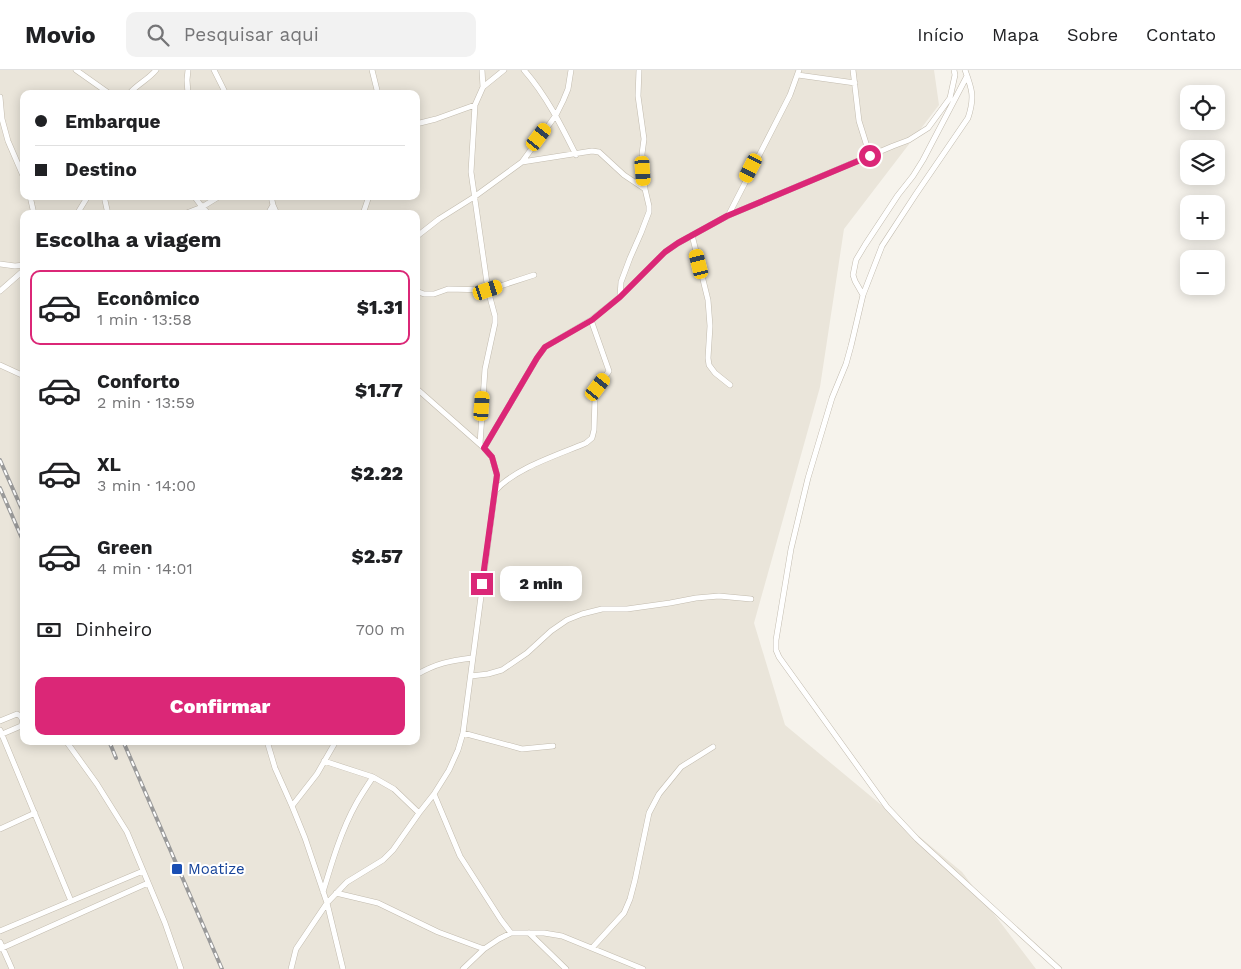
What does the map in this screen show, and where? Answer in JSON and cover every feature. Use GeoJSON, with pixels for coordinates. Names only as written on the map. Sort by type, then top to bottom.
{"type":"FeatureCollection","features":[{"type":"Feature","properties":{"kind":"street"},"geometry":{"type":"LineString","coordinates":[[76,70],[104,90]]}},
{"type":"Feature","properties":{"kind":"street"},"geometry":{"type":"LineString","coordinates":[[133,90],[148,79],[156,70]]}},
{"type":"Feature","properties":{"kind":"street"},"geometry":{"type":"LineString","coordinates":[[188,70],[188,90]]}},
{"type":"Feature","properties":{"kind":"street"},"geometry":{"type":"LineString","coordinates":[[214,70],[224,90]]}},
{"type":"Feature","properties":{"kind":"street"},"geometry":{"type":"LineString","coordinates":[[372,70],[377,90]]}},
{"type":"Feature","properties":{"kind":"street"},"geometry":{"type":"LineString","coordinates":[[482,70],[483,87]]}},
{"type":"Feature","properties":{"kind":"street"},"geometry":{"type":"LineString","coordinates":[[482,446],[485,369],[495,316],[488,290],[471,172],[475,105],[483,87],[504,70]]}},
{"type":"Feature","properties":{"kind":"street"},"geometry":{"type":"LineString","coordinates":[[420,234],[438,219],[474,197],[522,162],[556,115],[568,89],[571,70]]}},
{"type":"Feature","properties":{"kind":"street"},"geometry":{"type":"LineString","coordinates":[[620,297],[621,282],[649,212],[642,154],[644,139],[638,96],[640,70]]}},
{"type":"Feature","properties":{"kind":"street"},"geometry":{"type":"LineString","coordinates":[[853,70],[859,121],[870,156]]}},
{"type":"Feature","properties":{"kind":"street"},"geometry":{"type":"LineString","coordinates":[[482,446],[545,347],[592,320],[620,297],[665,252],[678,243],[727,216],[909,140],[928,128],[950,98],[955,74],[954,70]]}},
{"type":"Feature","properties":{"kind":"street"},"geometry":{"type":"LineString","coordinates":[[525,71],[556,115],[576,155]]}},
{"type":"Feature","properties":{"kind":"street"},"geometry":{"type":"LineString","coordinates":[[727,216],[790,95],[799,72],[855,83]]}},
{"type":"Feature","properties":{"kind":"street"},"geometry":{"type":"LineString","coordinates":[[966,73],[972,90],[968,118],[882,246],[863,295],[852,346],[830,406],[808,478],[792,549],[776,640],[776,650],[779,657],[887,807],[918,839],[1059,969]]}},
{"type":"Feature","properties":{"kind":"street"},"geometry":{"type":"LineString","coordinates":[[863,295],[853,275],[856,260],[923,160],[966,73]]}},
{"type":"Feature","properties":{"kind":"street"},"geometry":{"type":"LineString","coordinates":[[0,97],[2,119],[8,140],[20,168]]}},
{"type":"Feature","properties":{"kind":"street"},"geometry":{"type":"LineString","coordinates":[[420,123],[475,105]]}},
{"type":"Feature","properties":{"kind":"street"},"geometry":{"type":"LineString","coordinates":[[522,162],[592,151],[599,152],[624,175],[645,189]]}},
{"type":"Feature","properties":{"kind":"street"},"geometry":{"type":"LineString","coordinates":[[197,200],[205,210]]}},
{"type":"Feature","properties":{"kind":"street"},"geometry":{"type":"LineString","coordinates":[[194,210],[202,207],[209,200]]}},
{"type":"Feature","properties":{"kind":"street"},"geometry":{"type":"LineString","coordinates":[[272,200],[275,210]]}},
{"type":"Feature","properties":{"kind":"street"},"geometry":{"type":"LineString","coordinates":[[270,210],[273,205]]}},
{"type":"Feature","properties":{"kind":"street"},"geometry":{"type":"LineString","coordinates":[[692,235],[708,300],[710,326],[709,365],[715,373],[730,385]]}},
{"type":"Feature","properties":{"kind":"street"},"geometry":{"type":"LineString","coordinates":[[0,264],[20,265]]}},
{"type":"Feature","properties":{"kind":"street"},"geometry":{"type":"LineString","coordinates":[[0,291],[20,274]]}},
{"type":"Feature","properties":{"kind":"street"},"geometry":{"type":"LineString","coordinates":[[420,292],[434,294],[448,289],[488,290],[534,275]]}},
{"type":"Feature","properties":{"kind":"street"},"geometry":{"type":"LineString","coordinates":[[495,491],[502,482],[522,470],[586,443],[592,438],[595,398],[598,387],[610,371],[592,320]]}},
{"type":"Feature","properties":{"kind":"street"},"geometry":{"type":"LineString","coordinates":[[0,365],[20,374]]}},
{"type":"Feature","properties":{"kind":"street"},"geometry":{"type":"LineString","coordinates":[[291,969],[296,949],[326,903],[347,882],[383,860],[393,850],[434,794],[449,770],[463,733],[497,475],[492,457],[482,446],[420,392]]}},
{"type":"Feature","properties":{"kind":"street"},"geometry":{"type":"LineString","coordinates":[[471,676],[502,670],[527,653],[551,631],[567,620],[582,614],[711,596],[751,599]]}},
{"type":"Feature","properties":{"kind":"street"},"geometry":{"type":"LineString","coordinates":[[420,673],[448,661],[472,658]]}},
{"type":"Feature","properties":{"kind":"street"},"geometry":{"type":"LineString","coordinates":[[0,721],[17,714],[20,715]]}},
{"type":"Feature","properties":{"kind":"street"},"geometry":{"type":"LineString","coordinates":[[20,726],[1,733],[71,901]]}},
{"type":"Feature","properties":{"kind":"street"},"geometry":{"type":"LineString","coordinates":[[463,733],[522,749],[553,746]]}},
{"type":"Feature","properties":{"kind":"street"},"geometry":{"type":"LineString","coordinates":[[69,745],[97,784],[127,832],[165,924],[181,969]]}},
{"type":"Feature","properties":{"kind":"street"},"geometry":{"type":"LineString","coordinates":[[268,745],[275,768],[305,838],[323,892],[343,969]]}},
{"type":"Feature","properties":{"kind":"street"},"geometry":{"type":"LineString","coordinates":[[292,806],[317,774],[334,745]]}},
{"type":"Feature","properties":{"kind":"street"},"geometry":{"type":"LineString","coordinates":[[592,948],[624,913],[635,880],[649,812],[659,794],[681,767],[713,747]]}},
{"type":"Feature","properties":{"kind":"street"},"geometry":{"type":"LineString","coordinates":[[324,761],[373,777],[394,789],[419,813]]}},
{"type":"Feature","properties":{"kind":"street"},"geometry":{"type":"LineString","coordinates":[[323,892],[345,827],[356,804],[373,777]]}},
{"type":"Feature","properties":{"kind":"street"},"geometry":{"type":"LineString","coordinates":[[434,794],[460,856],[511,933]]}},
{"type":"Feature","properties":{"kind":"street"},"geometry":{"type":"LineString","coordinates":[[0,829],[35,813]]}},
{"type":"Feature","properties":{"kind":"street"},"geometry":{"type":"LineString","coordinates":[[0,931],[143,871]]}},
{"type":"Feature","properties":{"kind":"street"},"geometry":{"type":"LineString","coordinates":[[1,949],[148,883]]}},
{"type":"Feature","properties":{"kind":"street"},"geometry":{"type":"LineString","coordinates":[[336,894],[378,903],[438,932],[484,949]]}},
{"type":"Feature","properties":{"kind":"street"},"geometry":{"type":"LineString","coordinates":[[463,969],[498,938],[511,933],[544,933],[562,936],[644,969]]}},
{"type":"Feature","properties":{"kind":"street"},"geometry":{"type":"LineString","coordinates":[[529,933],[566,969]]}},
{"type":"Feature","properties":{"kind":"street"},"geometry":{"type":"LineString","coordinates":[[0,942],[1,949],[12,969]]}},
{"type":"Feature","properties":{"kind":"shaded area"},"geometry":{"type":"Polygon","coordinates":[[[0,70],[934,70],[939,105],[844,229],[820,387],[754,623],[785,725],[962,872],[1036,969],[0,969],[0,70]]]}},
{"type":"Feature","properties":{"kind":"railway"},"geometry":{"type":"LineString","coordinates":[[0,460],[20,505]]}},
{"type":"Feature","properties":{"kind":"railway"},"geometry":{"type":"LineString","coordinates":[[0,488],[20,534]]}},
{"type":"Feature","properties":{"kind":"railway"},"geometry":{"type":"LineString","coordinates":[[111,745],[116,758]]}},
{"type":"Feature","properties":{"kind":"railway"},"geometry":{"type":"LineString","coordinates":[[125,745],[222,969]]}},
{"type":"Feature","properties":{"kind":"place","name":"Moatize"},"geometry":{"type":"Point","coordinates":[177,869]}},
{"type":"Feature","properties":{"kind":"route"},"geometry":{"type":"LineString","coordinates":[[482,584],[497,475],[492,457],[484,448],[545,347],[592,320],[620,297],[665,252],[678,243],[727,216],[870,156]]}}]}
